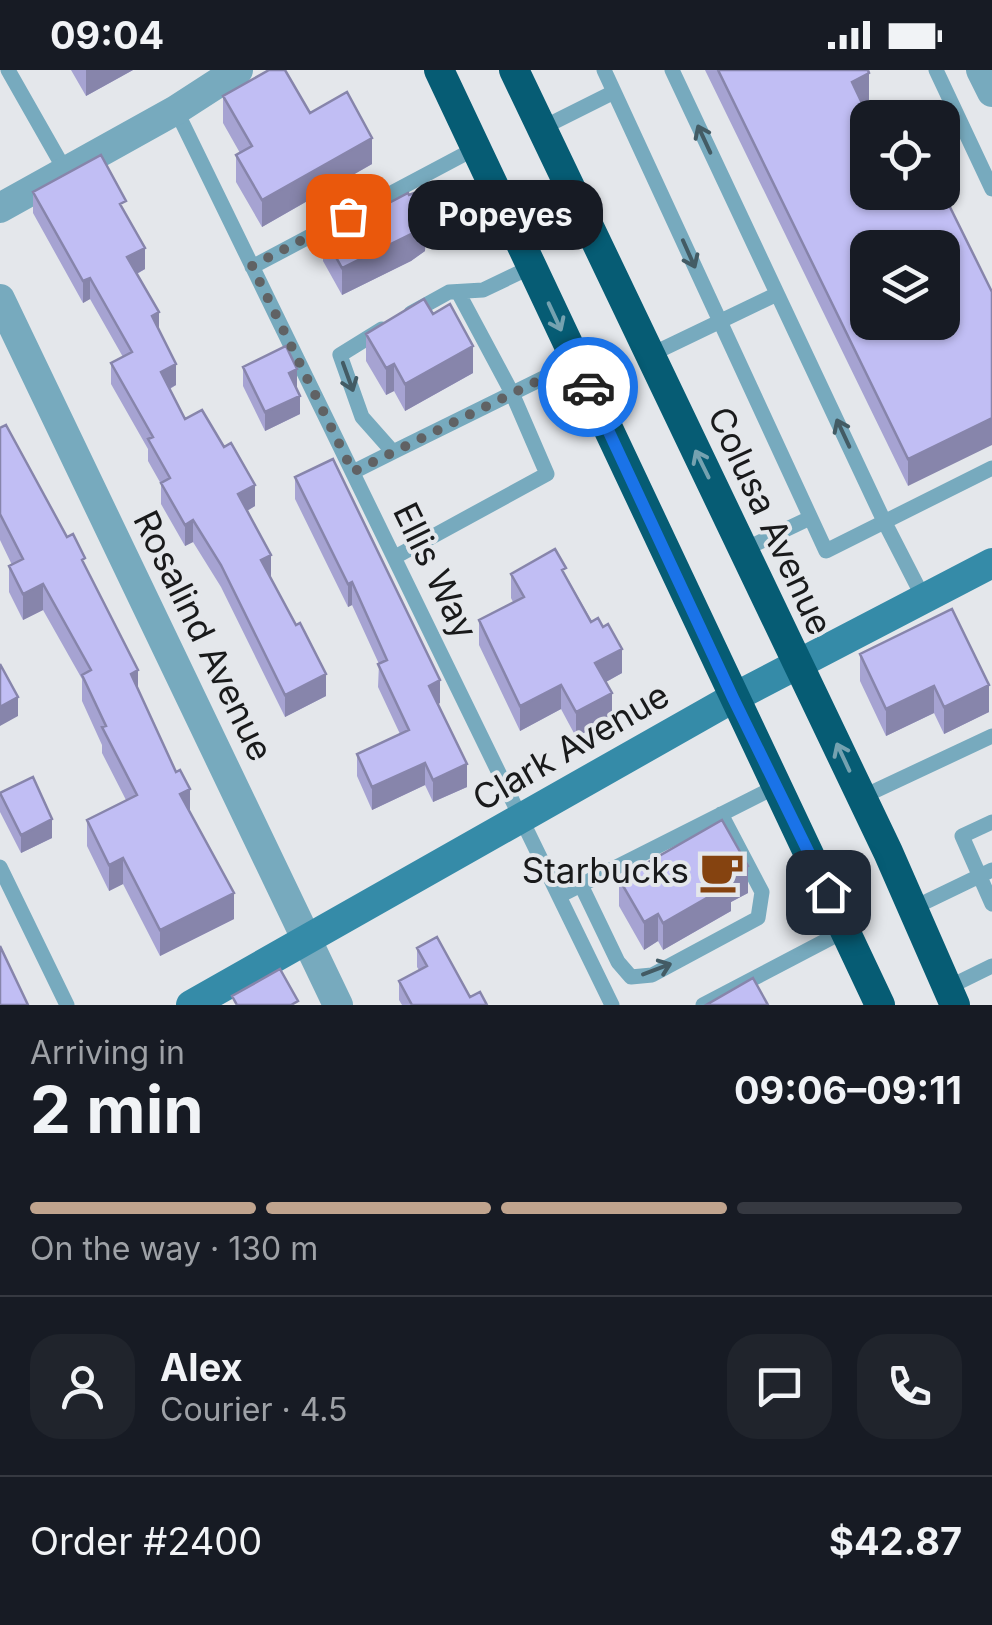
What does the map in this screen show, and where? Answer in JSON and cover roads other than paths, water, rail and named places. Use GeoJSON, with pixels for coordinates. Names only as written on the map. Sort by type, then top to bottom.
{"type":"FeatureCollection","features":[{"type":"Feature","properties":{"kind":"highway"},"geometry":{"type":"LineString","coordinates":[[439,70],[880,1005]]}},
{"type":"Feature","properties":{"kind":"highway","name":"Colusa Avenue"},"geometry":{"type":"LineString","coordinates":[[514,70],[862,798],[951,996]]}},
{"type":"Feature","properties":{"kind":"street"},"geometry":{"type":"LineString","coordinates":[[0,208],[176,110],[238,70]]}},
{"type":"Feature","properties":{"kind":"street"},"geometry":{"type":"LineString","coordinates":[[981,70],[992,92]]}},
{"type":"Feature","properties":{"kind":"street","name":"Rosalind Avenue"},"geometry":{"type":"LineString","coordinates":[[0,299],[338,1005]]}},
{"type":"Feature","properties":{"kind":"street","name":"Clark Avenue"},"geometry":{"type":"LineString","coordinates":[[191,1005],[733,698],[992,563]]}},
{"type":"Feature","properties":{"kind":"lane"},"geometry":{"type":"LineString","coordinates":[[8,70],[66,172]]}},
{"type":"Feature","properties":{"kind":"lane"},"geometry":{"type":"LineString","coordinates":[[604,70],[826,551],[992,468]]}},
{"type":"Feature","properties":{"kind":"lane"},"geometry":{"type":"LineString","coordinates":[[672,70],[924,599]]}},
{"type":"Feature","properties":{"kind":"lane"},"geometry":{"type":"LineString","coordinates":[[936,70],[992,187]]}},
{"type":"Feature","properties":{"kind":"lane"},"geometry":{"type":"LineString","coordinates":[[542,128],[614,92]]}},
{"type":"Feature","properties":{"kind":"lane","name":"Ellis Way"},"geometry":{"type":"LineString","coordinates":[[176,110],[612,1005]]}},
{"type":"Feature","properties":{"kind":"lane"},"geometry":{"type":"LineString","coordinates":[[252,266],[476,148]]}},
{"type":"Feature","properties":{"kind":"lane"},"geometry":{"type":"LineString","coordinates":[[393,452],[362,417],[340,355],[356,342],[449,292],[483,290],[531,267]]}},
{"type":"Feature","properties":{"kind":"lane"},"geometry":{"type":"LineString","coordinates":[[394,557],[547,474],[512,394],[458,292]]}},
{"type":"Feature","properties":{"kind":"lane"},"geometry":{"type":"LineString","coordinates":[[650,355],[777,294]]}},
{"type":"Feature","properties":{"kind":"lane"},"geometry":{"type":"LineString","coordinates":[[353,472],[576,362]]}},
{"type":"Feature","properties":{"kind":"lane"},"geometry":{"type":"LineString","coordinates":[[743,550],[810,518]]}},
{"type":"Feature","properties":{"kind":"lane"},"geometry":{"type":"LineString","coordinates":[[862,798],[992,736]]}},
{"type":"Feature","properties":{"kind":"lane"},"geometry":{"type":"LineString","coordinates":[[560,896],[777,786]]}},
{"type":"Feature","properties":{"kind":"lane"},"geometry":{"type":"LineString","coordinates":[[581,885],[618,962],[631,976],[652,974],[758,918],[762,892],[721,814]]}},
{"type":"Feature","properties":{"kind":"lane"},"geometry":{"type":"LineString","coordinates":[[992,822],[962,836],[986,873],[992,904]]}},
{"type":"Feature","properties":{"kind":"lane"},"geometry":{"type":"LineString","coordinates":[[0,867],[67,1005]]}},
{"type":"Feature","properties":{"kind":"lane"},"geometry":{"type":"LineString","coordinates":[[912,909],[986,873]]}},
{"type":"Feature","properties":{"kind":"lane"},"geometry":{"type":"LineString","coordinates":[[703,1005],[846,930]]}},
{"type":"Feature","properties":{"kind":"lane"},"geometry":{"type":"LineString","coordinates":[[951,996],[992,966]]}},
{"type":"Feature","properties":{"kind":"place","name":"Popeyes"},"geometry":{"type":"Point","coordinates":[348,216]}},
{"type":"Feature","properties":{"kind":"place","name":"Starbucks"},"geometry":{"type":"Point","coordinates":[722,871]}}]}
